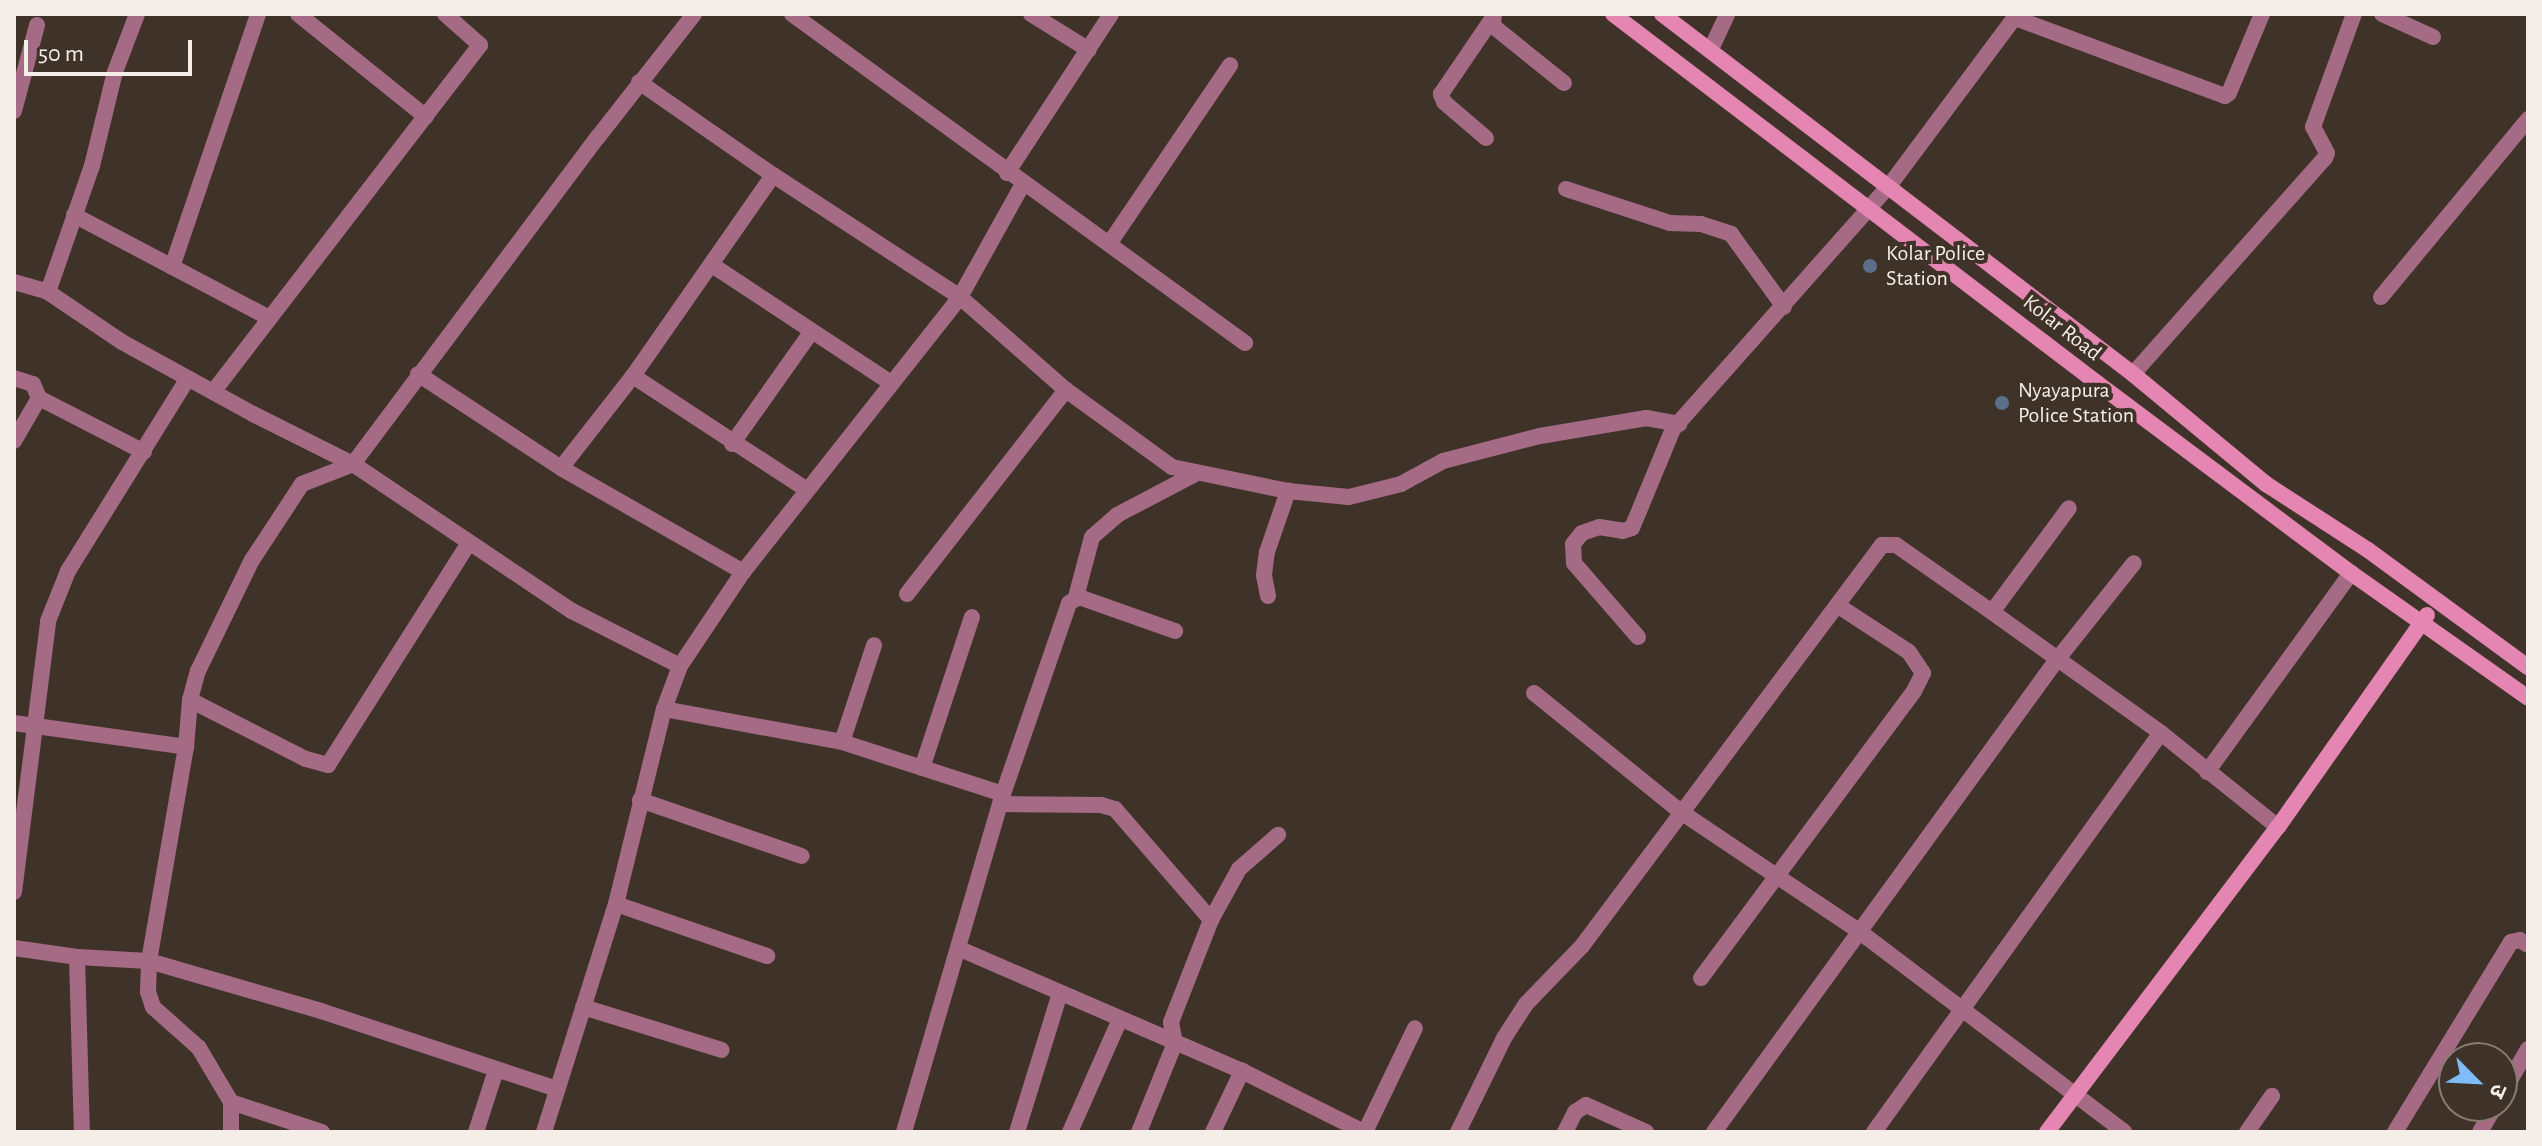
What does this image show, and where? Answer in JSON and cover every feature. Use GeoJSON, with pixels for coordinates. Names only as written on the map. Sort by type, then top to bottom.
{"type":"FeatureCollection","features":[{"type":"Feature","properties":{"kind":"main road","name":"Kolar Road"},"geometry":{"type":"LineString","coordinates":[[1613,14],[2351,573],[2528,698]]}},
{"type":"Feature","properties":{"kind":"main road","name":"Kolar Road"},"geometry":{"type":"LineString","coordinates":[[1662,14],[2133,374],[2266,484],[2368,550],[2528,667]]}},
{"type":"Feature","properties":{"kind":"main road"},"geometry":{"type":"LineString","coordinates":[[2071,363],[2089,340]]}},
{"type":"Feature","properties":{"kind":"main road"},"geometry":{"type":"LineString","coordinates":[[2047,1132],[2278,827],[2436,602]]}},
{"type":"Feature","properties":{"kind":"street"},"geometry":{"type":"LineString","coordinates":[[48,292],[92,166],[115,72],[137,14]]}},
{"type":"Feature","properties":{"kind":"street"},"geometry":{"type":"LineString","coordinates":[[172,267],[258,14]]}},
{"type":"Feature","properties":{"kind":"street"},"geometry":{"type":"LineString","coordinates":[[298,14],[426,117]]}},
{"type":"Feature","properties":{"kind":"street"},"geometry":{"type":"LineString","coordinates":[[213,392],[480,45],[445,14]]}},
{"type":"Feature","properties":{"kind":"street"},"geometry":{"type":"LineString","coordinates":[[231,1132],[231,1102],[199,1048],[153,1007],[148,992],[149,961],[186,747],[190,700],[198,671],[252,560],[302,484],[353,464],[639,82],[694,14]]}},
{"type":"Feature","properties":{"kind":"street"},"geometry":{"type":"LineString","coordinates":[[792,14],[1245,343]]}},
{"type":"Feature","properties":{"kind":"street"},"geometry":{"type":"LineString","coordinates":[[1031,14],[1089,50]]}},
{"type":"Feature","properties":{"kind":"street"},"geometry":{"type":"LineString","coordinates":[[1007,173],[1111,14]]}},
{"type":"Feature","properties":{"kind":"street"},"geometry":{"type":"LineString","coordinates":[[1711,49],[1727,14]]}},
{"type":"Feature","properties":{"kind":"street"},"geometry":{"type":"LineString","coordinates":[[1638,637],[1574,563],[1572,552],[1582,533],[1599,527],[1623,531],[1632,528],[1660,456],[1679,424],[1889,186],[2016,16],[2225,96],[2229,93],[2262,14]]}},
{"type":"Feature","properties":{"kind":"street"},"geometry":{"type":"LineString","coordinates":[[2133,374],[2325,158],[2327,153],[2313,127],[2354,14]]}},
{"type":"Feature","properties":{"kind":"street"},"geometry":{"type":"LineString","coordinates":[[2382,14],[2433,37]]}},
{"type":"Feature","properties":{"kind":"street"},"geometry":{"type":"LineString","coordinates":[[1493,16],[1493,26],[1564,83]]}},
{"type":"Feature","properties":{"kind":"street"},"geometry":{"type":"LineString","coordinates":[[1486,138],[1444,102],[1441,94],[1493,16]]}},
{"type":"Feature","properties":{"kind":"street"},"geometry":{"type":"LineString","coordinates":[[15,105],[37,25]]}},
{"type":"Feature","properties":{"kind":"street"},"geometry":{"type":"LineString","coordinates":[[1109,244],[1230,65]]}},
{"type":"Feature","properties":{"kind":"street"},"geometry":{"type":"LineString","coordinates":[[639,82],[773,175],[960,297],[1066,390],[1172,467],[1288,491],[1349,497],[1401,484],[1443,461],[1540,436],[1646,418],[1679,424]]}},
{"type":"Feature","properties":{"kind":"street"},"geometry":{"type":"LineString","coordinates":[[2381,297],[2528,119]]}},
{"type":"Feature","properties":{"kind":"street"},"geometry":{"type":"LineString","coordinates":[[561,468],[633,376],[773,175]]}},
{"type":"Feature","properties":{"kind":"street"},"geometry":{"type":"LineString","coordinates":[[544,1132],[616,904],[664,709],[680,666],[743,572],[960,297],[1023,184]]}},
{"type":"Feature","properties":{"kind":"street"},"geometry":{"type":"LineString","coordinates":[[1566,189],[1670,223],[1701,224],[1731,234],[1784,307]]}},
{"type":"Feature","properties":{"kind":"street"},"geometry":{"type":"LineString","coordinates":[[74,215],[269,318]]}},
{"type":"Feature","properties":{"kind":"street"},"geometry":{"type":"LineString","coordinates":[[712,265],[891,383]]}},
{"type":"Feature","properties":{"kind":"street"},"geometry":{"type":"LineString","coordinates":[[14,282],[48,292],[122,342],[353,464],[572,611],[680,666]]}},
{"type":"Feature","properties":{"kind":"street"},"geometry":{"type":"LineString","coordinates":[[732,444],[812,331]]}},
{"type":"Feature","properties":{"kind":"street"},"geometry":{"type":"LineString","coordinates":[[418,374],[561,468],[743,572]]}},
{"type":"Feature","properties":{"kind":"street"},"geometry":{"type":"LineString","coordinates":[[633,376],[732,444],[807,490]]}},
{"type":"Feature","properties":{"kind":"street"},"geometry":{"type":"LineString","coordinates":[[14,378],[33,384],[39,398],[144,452]]}},
{"type":"Feature","properties":{"kind":"street"},"geometry":{"type":"LineString","coordinates":[[14,892],[32,727],[48,621],[68,571],[188,378]]}},
{"type":"Feature","properties":{"kind":"street"},"geometry":{"type":"LineString","coordinates":[[907,594],[1066,390]]}},
{"type":"Feature","properties":{"kind":"street"},"geometry":{"type":"LineString","coordinates":[[14,441],[39,398]]}},
{"type":"Feature","properties":{"kind":"street"},"geometry":{"type":"LineString","coordinates":[[904,1132],[1002,799],[1069,603],[1076,597],[1092,537],[1117,515],[1195,474]]}},
{"type":"Feature","properties":{"kind":"street"},"geometry":{"type":"LineString","coordinates":[[1268,596],[1264,575],[1267,552],[1288,491]]}},
{"type":"Feature","properties":{"kind":"street"},"geometry":{"type":"LineString","coordinates":[[1992,612],[2069,508]]}},
{"type":"Feature","properties":{"kind":"street"},"geometry":{"type":"LineString","coordinates":[[1458,1132],[1504,1038],[1526,1004],[1582,946],[1882,545],[1890,542],[2161,733],[2278,827]]}},
{"type":"Feature","properties":{"kind":"street"},"geometry":{"type":"LineString","coordinates":[[190,700],[306,759],[328,765],[468,544]]}},
{"type":"Feature","properties":{"kind":"street"},"geometry":{"type":"LineString","coordinates":[[1714,1132],[2056,661],[2134,563]]}},
{"type":"Feature","properties":{"kind":"street"},"geometry":{"type":"LineString","coordinates":[[2207,772],[2351,573]]}},
{"type":"Feature","properties":{"kind":"street"},"geometry":{"type":"LineString","coordinates":[[1076,597],[1175,631]]}},
{"type":"Feature","properties":{"kind":"street"},"geometry":{"type":"LineString","coordinates":[[1701,978],[1779,877],[1914,691],[1923,673],[1909,652],[1837,605]]}},
{"type":"Feature","properties":{"kind":"street"},"geometry":{"type":"LineString","coordinates":[[922,768],[972,617]]}},
{"type":"Feature","properties":{"kind":"street"},"geometry":{"type":"LineString","coordinates":[[842,742],[874,645]]}},
{"type":"Feature","properties":{"kind":"street"},"geometry":{"type":"LineString","coordinates":[[1534,693],[1681,812],[1860,932],[2124,1132]]}},
{"type":"Feature","properties":{"kind":"street"},"geometry":{"type":"LineString","coordinates":[[664,709],[842,742],[1002,799],[1101,805],[1115,809],[1211,920]]}},
{"type":"Feature","properties":{"kind":"street"},"geometry":{"type":"LineString","coordinates":[[14,723],[186,747]]}},
{"type":"Feature","properties":{"kind":"street"},"geometry":{"type":"LineString","coordinates":[[1874,1132],[2161,733]]}},
{"type":"Feature","properties":{"kind":"street"},"geometry":{"type":"LineString","coordinates":[[640,800],[802,856]]}},
{"type":"Feature","properties":{"kind":"street"},"geometry":{"type":"LineString","coordinates":[[1139,1132],[1175,1043],[1171,1022],[1211,920],[1239,869],[1278,835]]}},
{"type":"Feature","properties":{"kind":"street"},"geometry":{"type":"LineString","coordinates":[[616,904],[767,956]]}},
{"type":"Feature","properties":{"kind":"street"},"geometry":{"type":"LineString","coordinates":[[2395,1132],[2511,942],[2520,940],[2528,945]]}},
{"type":"Feature","properties":{"kind":"street"},"geometry":{"type":"LineString","coordinates":[[14,948],[77,957],[149,961],[324,1012],[557,1089]]}},
{"type":"Feature","properties":{"kind":"street"},"geometry":{"type":"LineString","coordinates":[[960,949],[1242,1071],[1341,1128],[1364,1132],[1415,1028]]}},
{"type":"Feature","properties":{"kind":"street"},"geometry":{"type":"LineString","coordinates":[[77,957],[82,1132]]}},
{"type":"Feature","properties":{"kind":"street"},"geometry":{"type":"LineString","coordinates":[[1017,1132],[1060,993]]}},
{"type":"Feature","properties":{"kind":"street"},"geometry":{"type":"LineString","coordinates":[[583,1007],[722,1050]]}},
{"type":"Feature","properties":{"kind":"street"},"geometry":{"type":"LineString","coordinates":[[1070,1132],[1120,1019]]}},
{"type":"Feature","properties":{"kind":"street"},"geometry":{"type":"LineString","coordinates":[[476,1132],[496,1070]]}},
{"type":"Feature","properties":{"kind":"street"},"geometry":{"type":"LineString","coordinates":[[1213,1132],[1242,1071]]}},
{"type":"Feature","properties":{"kind":"street"},"geometry":{"type":"LineString","coordinates":[[2247,1132],[2272,1096]]}},
{"type":"Feature","properties":{"kind":"street"},"geometry":{"type":"LineString","coordinates":[[231,1102],[322,1132]]}},
{"type":"Feature","properties":{"kind":"street"},"geometry":{"type":"LineString","coordinates":[[1565,1132],[1575,1112],[1586,1105],[1646,1132]]}},
{"type":"Feature","properties":{"kind":"place","name":"Kolar Police Station"},"geometry":{"type":"Point","coordinates":[1870,266]}},
{"type":"Feature","properties":{"kind":"place","name":"Nyayapura Police Station"},"geometry":{"type":"Point","coordinates":[2002,403]}}]}
